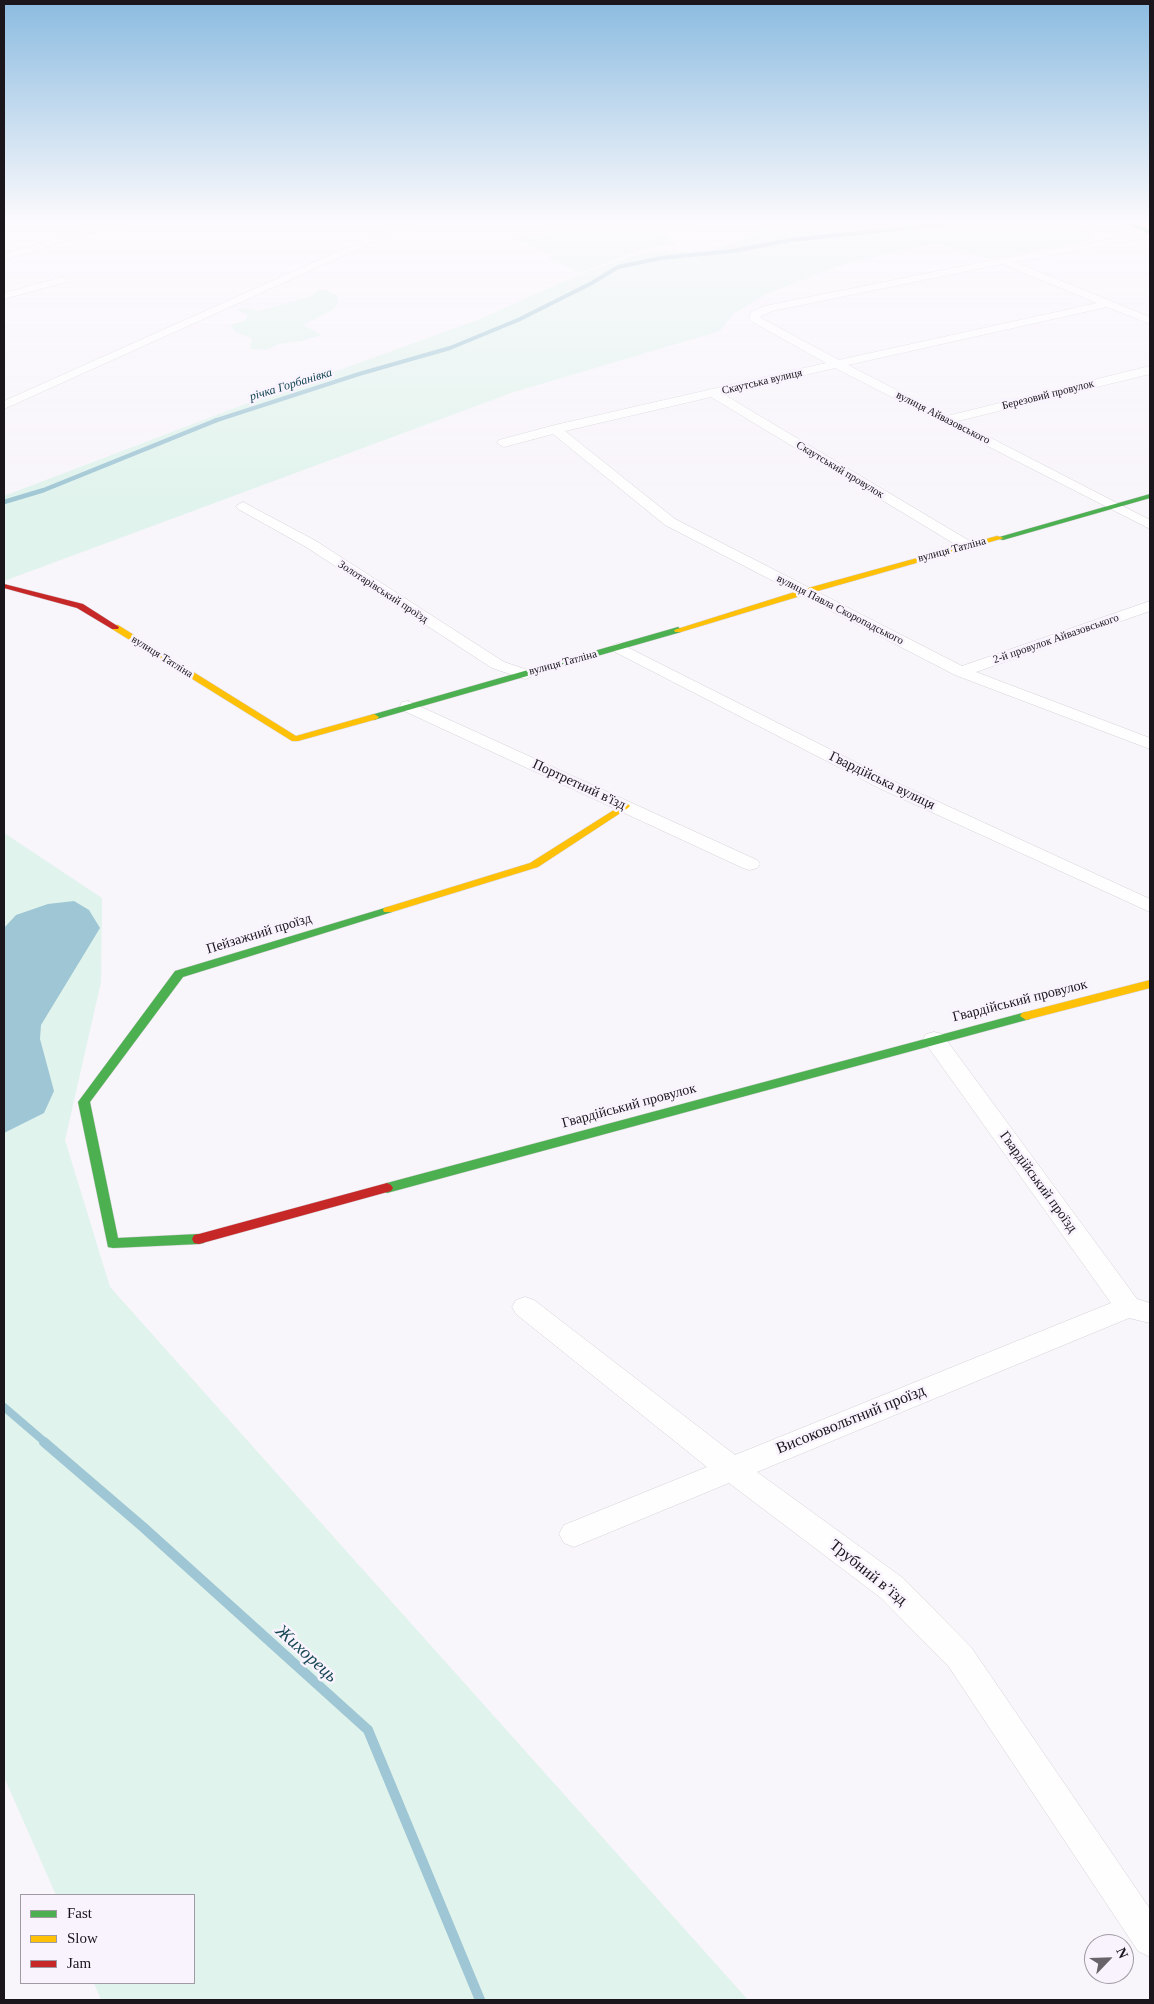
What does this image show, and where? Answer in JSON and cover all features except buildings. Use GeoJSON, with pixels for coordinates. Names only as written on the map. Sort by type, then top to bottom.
{"type":"FeatureCollection","features":[{"type":"Feature","properties":{"kind":"street"},"geometry":{"type":"LineString","coordinates":[[4,405],[204,316]]}},
{"type":"Feature","properties":{"kind":"street","name":"вулиця Айвазовського"},"geometry":{"type":"LineString","coordinates":[[755,316],[755,318],[837,364],[1150,525]]}},
{"type":"Feature","properties":{"kind":"street","name":"Скаутська вулиця"},"geometry":{"type":"LineString","coordinates":[[504,443],[555,429],[1056,316]]}},
{"type":"Feature","properties":{"kind":"street"},"geometry":{"type":"LineString","coordinates":[[1136,316],[1150,321]]}},
{"type":"Feature","properties":{"kind":"street","name":"Березовий провулок"},"geometry":{"type":"LineString","coordinates":[[946,420],[1150,370]]}},
{"type":"Feature","properties":{"kind":"street","name":"Скаутський провулок"},"geometry":{"type":"LineString","coordinates":[[713,393],[968,546]]}},
{"type":"Feature","properties":{"kind":"street","name":"вулиця Павла Скоропадського"},"geometry":{"type":"LineString","coordinates":[[555,429],[670,522],[961,672],[1150,744]]}},
{"type":"Feature","properties":{"kind":"street","name":"вулиця Татліна"},"geometry":{"type":"LineString","coordinates":[[4,586],[80,606],[295,739],[618,648],[804,592],[1150,496]]}},
{"type":"Feature","properties":{"kind":"street","name":"Золотарівський проїзд"},"geometry":{"type":"LineString","coordinates":[[243,506],[310,544],[498,665],[525,674]]}},
{"type":"Feature","properties":{"kind":"street","name":"2-й провулок Айвазовського"},"geometry":{"type":"LineString","coordinates":[[961,672],[1150,606]]}},
{"type":"Feature","properties":{"kind":"street","name":"Гвардійська вулиця"},"geometry":{"type":"LineString","coordinates":[[618,648],[887,785],[1150,906]]}},
{"type":"Feature","properties":{"kind":"street","name":"Портретний в'їзд"},"geometry":{"type":"LineString","coordinates":[[408,706],[750,864]]}},
{"type":"Feature","properties":{"kind":"street","name":"Пейзажний проїзд"},"geometry":{"type":"LineString","coordinates":[[113,1243],[84,1102],[179,974],[534,866],[625,806]]}},
{"type":"Feature","properties":{"kind":"street","name":"Гвардійський провулок"},"geometry":{"type":"LineString","coordinates":[[113,1243],[195,1240],[934,1039],[1150,984]]}},
{"type":"Feature","properties":{"kind":"street","name":"Гвардійський проїзд"},"geometry":{"type":"LineString","coordinates":[[934,1039],[1139,1310]]}},
{"type":"Feature","properties":{"kind":"street","name":"Трубний в’їзд"},"geometry":{"type":"LineString","coordinates":[[525,1307],[731,1469],[892,1588],[960,1657],[1150,1939]]}},
{"type":"Feature","properties":{"kind":"street","name":"Високовольтний проїзд"},"geometry":{"type":"LineString","coordinates":[[574,1534],[731,1469],[1139,1310]]}},
{"type":"Feature","properties":{"kind":"shaded area"},"geometry":{"type":"Polygon","coordinates":[[[248,316],[321,316],[303,325],[322,335],[302,341],[279,344],[266,350],[250,349],[252,338],[235,332],[230,325],[245,321],[248,316]]]}},
{"type":"Feature","properties":{"kind":"shaded area"},"geometry":{"type":"Polygon","coordinates":[[[488,316],[732,316],[720,331],[514,392],[4,581],[4,496],[245,404],[488,316]]]}},
{"type":"Feature","properties":{"kind":"shaded area"},"geometry":{"type":"Polygon","coordinates":[[[4,833],[102,898],[101,982],[65,1140],[110,1287],[748,2000],[101,2000],[94,1984],[195,1984],[195,1894],[56,1894],[4,1777],[4,833]]]}},
{"type":"Feature","properties":{"kind":"water"},"geometry":{"type":"Polygon","coordinates":[[[74,901],[89,910],[100,928],[41,1025],[40,1039],[54,1091],[44,1113],[4,1133],[4,928],[16,915],[48,904],[74,901]]]}},
{"type":"Feature","properties":{"kind":"waterway","name":"річка Горбанівка"},"geometry":{"type":"LineString","coordinates":[[217,420],[359,374],[450,348],[527,316]]}},
{"type":"Feature","properties":{"kind":"waterway","name":"річка Горбанівка"},"geometry":{"type":"LineString","coordinates":[[4,502],[44,490],[217,420]]}},
{"type":"Feature","properties":{"kind":"waterway","name":"Жихорець"},"geometry":{"type":"LineString","coordinates":[[4,1407],[46,1443]]}},
{"type":"Feature","properties":{"kind":"waterway","name":"Жихорець"},"geometry":{"type":"LineString","coordinates":[[44,1442],[143,1527],[368,1730],[480,2000]]}},
{"type":"Feature","properties":{"kind":"traffic: fast"},"geometry":{"type":"LineString","coordinates":[[1000,538],[1150,496]]}},
{"type":"Feature","properties":{"kind":"traffic: fast"},"geometry":{"type":"LineString","coordinates":[[374,717],[678,630]]}},
{"type":"Feature","properties":{"kind":"traffic: fast"},"geometry":{"type":"LineString","coordinates":[[199,1239],[113,1243],[84,1102],[179,974],[388,910]]}},
{"type":"Feature","properties":{"kind":"traffic: fast"},"geometry":{"type":"LineString","coordinates":[[387,1188],[1026,1016]]}},
{"type":"Feature","properties":{"kind":"traffic: slow"},"geometry":{"type":"LineString","coordinates":[[678,630],[804,592],[1000,538]]}},
{"type":"Feature","properties":{"kind":"traffic: slow"},"geometry":{"type":"LineString","coordinates":[[115,627],[295,739],[374,717]]}},
{"type":"Feature","properties":{"kind":"traffic: slow"},"geometry":{"type":"LineString","coordinates":[[388,910],[534,865],[625,806]]}},
{"type":"Feature","properties":{"kind":"traffic: slow"},"geometry":{"type":"LineString","coordinates":[[1026,1016],[1150,984]]}},
{"type":"Feature","properties":{"kind":"traffic: jam"},"geometry":{"type":"LineString","coordinates":[[4,586],[80,606],[115,627]]}},
{"type":"Feature","properties":{"kind":"traffic: jam"},"geometry":{"type":"LineString","coordinates":[[199,1239],[387,1188]]}}]}
